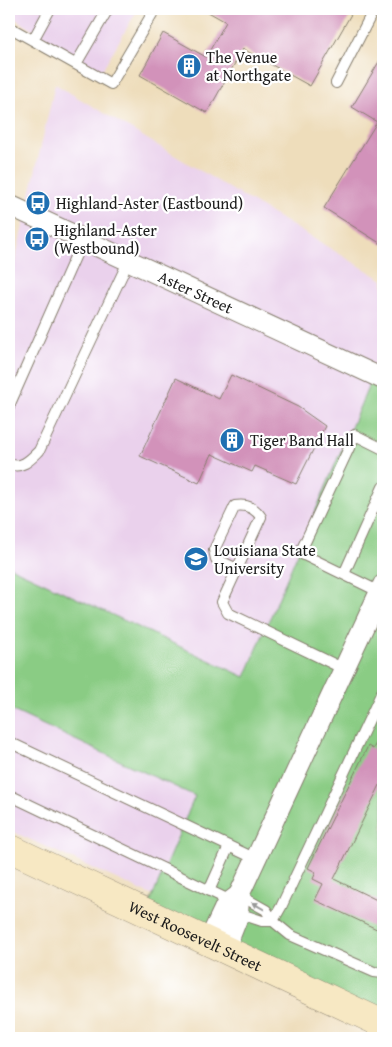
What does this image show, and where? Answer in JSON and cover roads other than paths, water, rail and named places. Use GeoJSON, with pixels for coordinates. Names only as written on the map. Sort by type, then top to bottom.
{"type":"FeatureCollection","features":[{"type":"Feature","properties":{"kind":"main road","name":"West Roosevelt Street"},"geometry":{"type":"LineString","coordinates":[[9,848],[383,1024]]}},
{"type":"Feature","properties":{"kind":"street","name":"Aster Street"},"geometry":{"type":"LineString","coordinates":[[9,206],[84,239],[383,379]]}},
{"type":"Feature","properties":{"kind":"street"},"geometry":{"type":"LineString","coordinates":[[217,945],[226,906],[236,903],[382,589]]}},
{"type":"Feature","properties":{"kind":"lane"},"geometry":{"type":"LineString","coordinates":[[33,40],[50,9]]}},
{"type":"Feature","properties":{"kind":"lane"},"geometry":{"type":"LineString","coordinates":[[76,64],[108,9]]}},
{"type":"Feature","properties":{"kind":"lane"},"geometry":{"type":"LineString","coordinates":[[9,27],[111,84],[155,9]]}},
{"type":"Feature","properties":{"kind":"lane"},"geometry":{"type":"LineString","coordinates":[[336,83],[374,9]]}},
{"type":"Feature","properties":{"kind":"lane"},"geometry":{"type":"LineString","coordinates":[[9,406],[84,239]]}},
{"type":"Feature","properties":{"kind":"lane"},"geometry":{"type":"LineString","coordinates":[[9,464],[15,467],[26,464],[39,451],[129,260]]}},
{"type":"Feature","properties":{"kind":"lane"},"geometry":{"type":"LineString","coordinates":[[382,589],[344,574],[300,553],[355,435],[383,449]]}},
{"type":"Feature","properties":{"kind":"lane"},"geometry":{"type":"LineString","coordinates":[[344,574],[383,487]]}},
{"type":"Feature","properties":{"kind":"lane"},"geometry":{"type":"LineString","coordinates":[[237,569],[216,559],[214,550],[235,506],[244,504],[257,511],[261,517],[222,602],[228,613],[344,669]]}},
{"type":"Feature","properties":{"kind":"lane"},"geometry":{"type":"LineString","coordinates":[[273,921],[383,693]]}},
{"type":"Feature","properties":{"kind":"lane"},"geometry":{"type":"LineString","coordinates":[[9,748],[11,743],[256,859]]}},
{"type":"Feature","properties":{"kind":"lane"},"geometry":{"type":"LineString","coordinates":[[9,795],[236,903],[262,921],[273,921]]}},
{"type":"Feature","properties":{"kind":"lane"},"geometry":{"type":"LineString","coordinates":[[210,891],[229,846]]}},
{"type":"Feature","properties":{"kind":"lane"},"geometry":{"type":"LineString","coordinates":[[236,903],[266,910],[273,921],[290,935],[374,972],[383,973]]}},
{"type":"Feature","properties":{"kind":"place","name":"The Venue at Northgate"},"geometry":{"type":"Point","coordinates":[189,66]}},
{"type":"Feature","properties":{"kind":"place","name":"Highland-Aster (Eastbound)"},"geometry":{"type":"Point","coordinates":[38,203]}},
{"type":"Feature","properties":{"kind":"place","name":"Highland-Aster (Westbound)"},"geometry":{"type":"Point","coordinates":[37,239]}},
{"type":"Feature","properties":{"kind":"place","name":"Tiger Band Hall"},"geometry":{"type":"Point","coordinates":[232,440]}},
{"type":"Feature","properties":{"kind":"place","name":"Louisiana State University"},"geometry":{"type":"Point","coordinates":[196,559]}}]}
